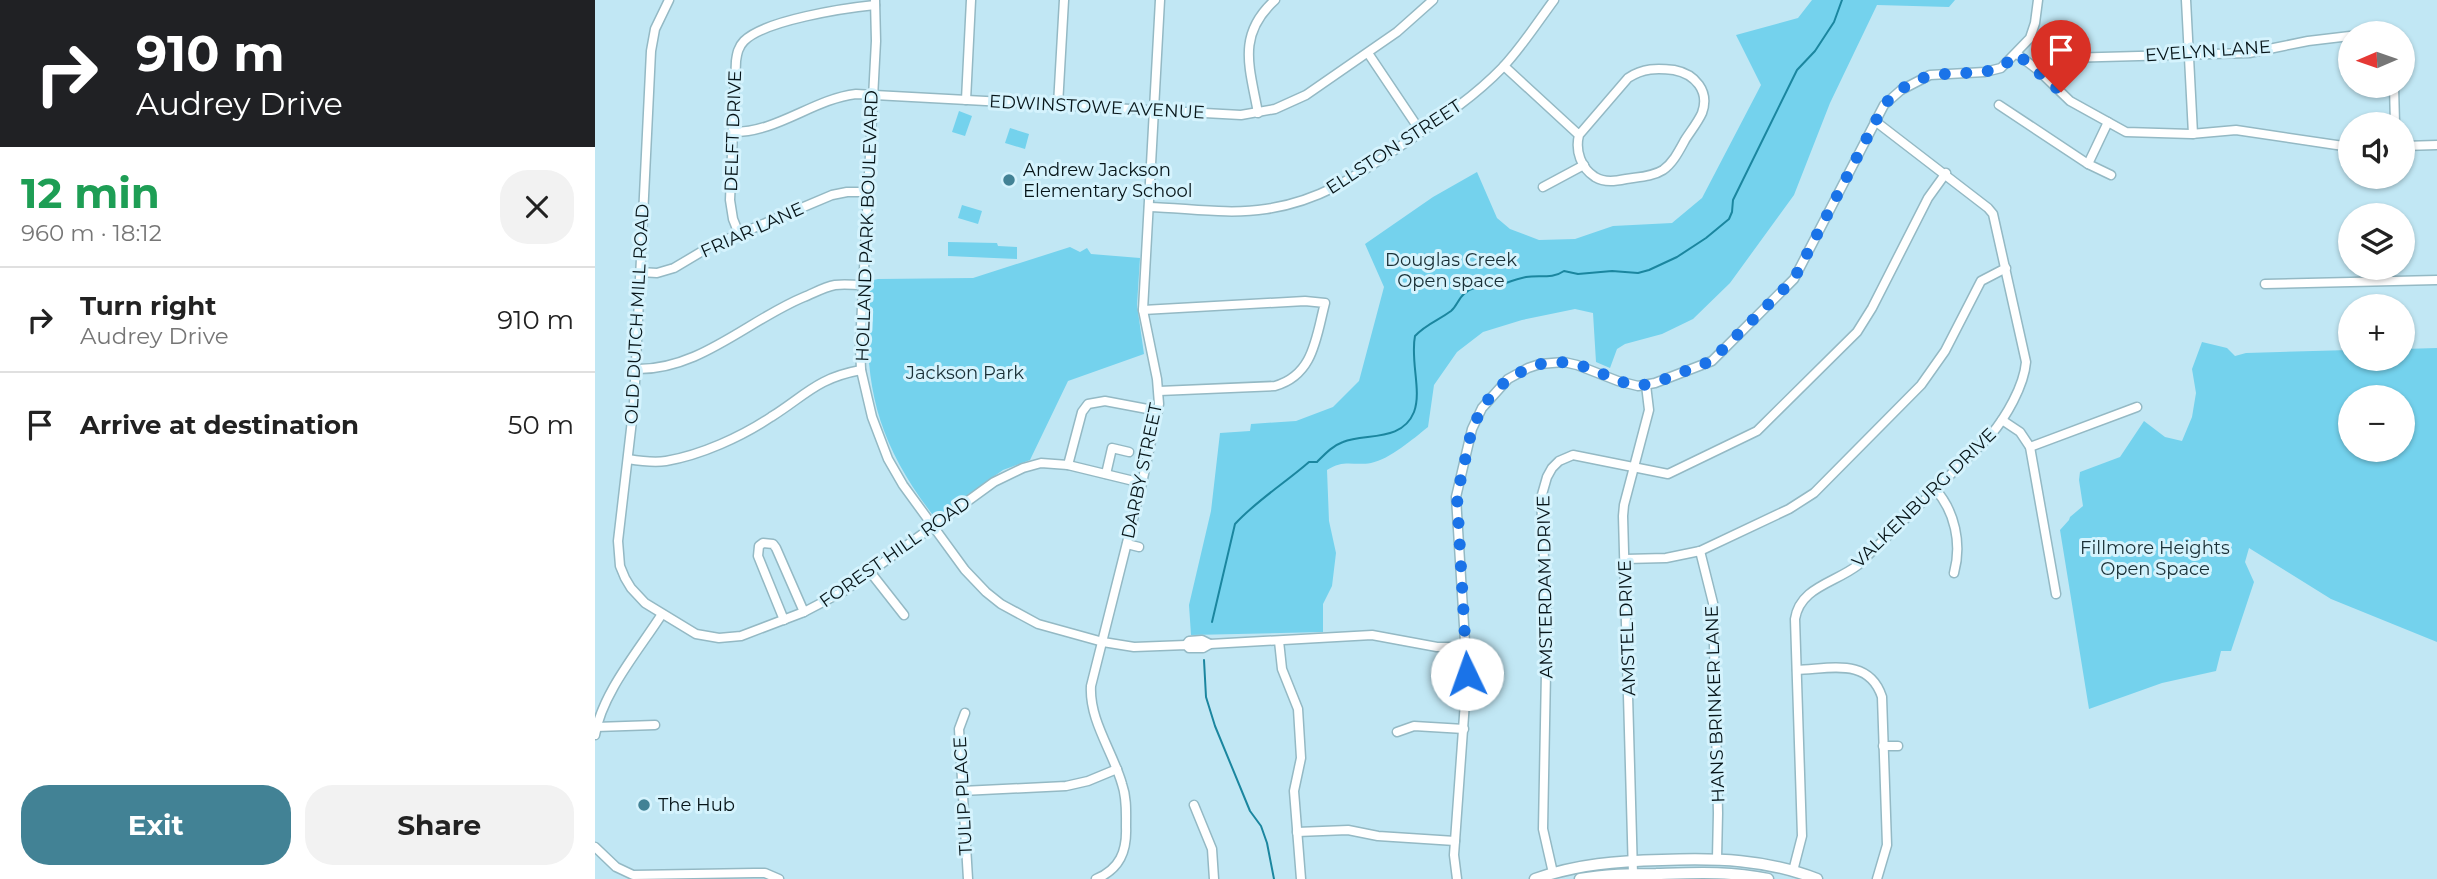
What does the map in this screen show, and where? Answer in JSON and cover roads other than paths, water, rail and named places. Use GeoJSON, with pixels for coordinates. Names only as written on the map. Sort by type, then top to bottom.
{"type":"FeatureCollection","features":[{"type":"Feature","properties":{"kind":"main road"},"geometry":{"type":"LineString","coordinates":[[1535,879],[1583,865],[1717,858],[1753,861],[1817,879]]}},
{"type":"Feature","properties":{"kind":"main road"},"geometry":{"type":"LineString","coordinates":[[1580,879],[1633,874],[1674,876],[1728,873],[1768,879]]}},
{"type":"Feature","properties":{"kind":"street","name":"OLD DUTCH MILL ROAD"},"geometry":{"type":"LineString","coordinates":[[661,614],[631,588],[620,566],[618,541],[635,369],[651,51],[655,29],[669,0]]}},
{"type":"Feature","properties":{"kind":"street"},"geometry":{"type":"LineString","coordinates":[[966,100],[971,0]]}},
{"type":"Feature","properties":{"kind":"street"},"geometry":{"type":"LineString","coordinates":[[1058,105],[1064,0]]}},
{"type":"Feature","properties":{"kind":"street","name":"DARBY STREET"},"geometry":{"type":"LineString","coordinates":[[1096,879],[1114,868],[1125,850],[1125,792],[1095,714],[1091,686],[1158,411],[1159,391],[1143,310],[1160,0]]}},
{"type":"Feature","properties":{"kind":"street"},"geometry":{"type":"LineString","coordinates":[[1258,113],[1248,45],[1256,21],[1275,0]]}},
{"type":"Feature","properties":{"kind":"street","name":"EDWINSTOWE AVENUE"},"geometry":{"type":"LineString","coordinates":[[732,132],[756,131],[835,98],[856,94],[1241,115],[1258,113],[1291,103],[1368,53],[1413,20],[1433,0]]}},
{"type":"Feature","properties":{"kind":"street","name":"ELLSTON STREET"},"geometry":{"type":"LineString","coordinates":[[1149,206],[1245,211],[1290,204],[1343,184],[1451,113],[1504,66],[1554,0]]}},
{"type":"Feature","properties":{"kind":"street"},"geometry":{"type":"LineString","coordinates":[[1457,879],[1454,863],[1455,841],[1467,674],[1457,496],[1472,429],[1482,408],[1508,379],[1540,364],[1564,362],[1577,365],[1629,386],[1646,385],[1711,361],[1794,279],[1875,121],[1892,97],[1921,78],[2001,68],[2030,38],[2038,0]]}},
{"type":"Feature","properties":{"kind":"street"},"geometry":{"type":"LineString","coordinates":[[2186,0],[2193,134]]}},
{"type":"Feature","properties":{"kind":"street","name":"HOLLAND PARK BOULEVARD"},"geometry":{"type":"LineString","coordinates":[[875,3],[873,95],[862,285],[861,370],[871,417],[888,459],[903,485],[965,570],[1001,604],[1038,624],[1103,642],[1134,647],[1186,645],[1189,648],[1203,648],[1210,644],[1372,635],[1437,647],[1465,647]]}},
{"type":"Feature","properties":{"kind":"street","name":"DELFT DRIVE"},"geometry":{"type":"LineString","coordinates":[[739,234],[730,200],[737,53],[745,40],[793,20],[875,3]]}},
{"type":"Feature","properties":{"kind":"street","name":"EVELYN LANE"},"geometry":{"type":"LineString","coordinates":[[2065,58],[2249,52],[2338,37]]}},
{"type":"Feature","properties":{"kind":"street"},"geometry":{"type":"LineString","coordinates":[[1368,53],[1421,132]]}},
{"type":"Feature","properties":{"kind":"street"},"geometry":{"type":"LineString","coordinates":[[2017,54],[2070,101],[2126,132],[2193,134],[2236,130],[2338,145]]}},
{"type":"Feature","properties":{"kind":"street"},"geometry":{"type":"LineString","coordinates":[[1504,66],[1579,135]]}},
{"type":"Feature","properties":{"kind":"street"},"geometry":{"type":"LineString","coordinates":[[1655,68],[1686,73],[1700,86],[1703,94],[1702,113],[1671,163],[1663,170],[1654,175],[1611,181],[1597,178],[1584,165],[1577,149],[1579,135],[1636,72],[1655,68]]}},
{"type":"Feature","properties":{"kind":"street"},"geometry":{"type":"LineString","coordinates":[[1999,105],[2088,164],[2111,175]]}},
{"type":"Feature","properties":{"kind":"street","name":"VALKENBURG DRIVE"},"geometry":{"type":"LineString","coordinates":[[1793,871],[1802,836],[1795,619],[1799,603],[1805,596],[1858,565],[1990,436],[2002,420],[2023,378],[2027,362],[1993,214],[1945,173],[1875,121]]}},
{"type":"Feature","properties":{"kind":"street"},"geometry":{"type":"LineString","coordinates":[[2088,164],[2108,122]]}},
{"type":"Feature","properties":{"kind":"street"},"geometry":{"type":"LineString","coordinates":[[2415,146],[2437,145]]}},
{"type":"Feature","properties":{"kind":"street"},"geometry":{"type":"LineString","coordinates":[[1543,187],[1584,165]]}},
{"type":"Feature","properties":{"kind":"street","name":"AMSTERDAM DRIVE"},"geometry":{"type":"LineString","coordinates":[[1553,873],[1543,829],[1547,620],[1541,498],[1552,468],[1566,457],[1582,455],[1661,474],[1675,472],[1745,438],[1767,422],[1857,332],[1928,198],[1945,173]]}},
{"type":"Feature","properties":{"kind":"street","name":"FRIAR LANE"},"geometry":{"type":"LineString","coordinates":[[640,272],[666,271],[701,251],[832,195],[867,192]]}},
{"type":"Feature","properties":{"kind":"street"},"geometry":{"type":"LineString","coordinates":[[1625,558],[1666,558],[1700,551],[1789,509],[1822,486],[1921,384],[1945,351],[1981,281],[2006,268]]}},
{"type":"Feature","properties":{"kind":"street"},"geometry":{"type":"LineString","coordinates":[[2265,284],[2437,280]]}},
{"type":"Feature","properties":{"kind":"street"},"geometry":{"type":"LineString","coordinates":[[635,369],[661,368],[682,362],[722,342],[779,307],[828,287],[862,285]]}},
{"type":"Feature","properties":{"kind":"street"},"geometry":{"type":"LineString","coordinates":[[1143,310],[1305,300],[1325,303],[1307,365],[1292,380],[1275,386],[1159,391]]}},
{"type":"Feature","properties":{"kind":"street"},"geometry":{"type":"LineString","coordinates":[[628,459],[666,461],[719,443],[772,417],[824,380],[861,370]]}},
{"type":"Feature","properties":{"kind":"street","name":"AMSTEL DRIVE"},"geometry":{"type":"LineString","coordinates":[[1633,874],[1624,505],[1649,410],[1646,385]]}},
{"type":"Feature","properties":{"kind":"street"},"geometry":{"type":"LineString","coordinates":[[1068,465],[1082,412],[1088,404],[1105,401],[1158,411]]}},
{"type":"Feature","properties":{"kind":"street"},"geometry":{"type":"LineString","coordinates":[[2030,447],[2137,407]]}},
{"type":"Feature","properties":{"kind":"street"},"geometry":{"type":"LineString","coordinates":[[2002,420],[2020,432],[2030,447],[2056,594]]}},
{"type":"Feature","properties":{"kind":"street"},"geometry":{"type":"LineString","coordinates":[[1106,474],[1112,448],[1129,452]]}},
{"type":"Feature","properties":{"kind":"street","name":"FOREST HILL ROAD"},"geometry":{"type":"LineString","coordinates":[[661,614],[696,634],[719,638],[741,636],[784,620],[844,591],[1008,473],[1041,464],[1068,465],[1142,483]]}},
{"type":"Feature","properties":{"kind":"street"},"geometry":{"type":"LineString","coordinates":[[1935,489],[1947,502],[1952,516],[1959,556],[1954,573]]}},
{"type":"Feature","properties":{"kind":"street"},"geometry":{"type":"LineString","coordinates":[[784,620],[758,556],[759,546],[763,543],[773,544],[776,548],[804,612]]}},
{"type":"Feature","properties":{"kind":"street"},"geometry":{"type":"LineString","coordinates":[[1127,544],[1139,547]]}},
{"type":"Feature","properties":{"kind":"street","name":"HANS BRINKER LANE"},"geometry":{"type":"LineString","coordinates":[[1700,551],[1713,603],[1717,858]]}},
{"type":"Feature","properties":{"kind":"street"},"geometry":{"type":"LineString","coordinates":[[871,573],[904,615]]}},
{"type":"Feature","properties":{"kind":"street"},"geometry":{"type":"LineString","coordinates":[[655,725],[596,731],[600,713],[610,694],[661,614]]}},
{"type":"Feature","properties":{"kind":"street"},"geometry":{"type":"LineString","coordinates":[[1279,641],[1282,669],[1298,709],[1301,758],[1294,791],[1301,879]]}},
{"type":"Feature","properties":{"kind":"street"},"geometry":{"type":"LineString","coordinates":[[1797,670],[1852,668],[1868,674],[1879,688],[1882,697],[1887,845],[1877,879]]}},
{"type":"Feature","properties":{"kind":"street","name":"TULIP PLACE"},"geometry":{"type":"LineString","coordinates":[[965,713],[959,729],[968,879]]}},
{"type":"Feature","properties":{"kind":"street"},"geometry":{"type":"LineString","coordinates":[[1397,732],[1414,726],[1464,729]]}},
{"type":"Feature","properties":{"kind":"street"},"geometry":{"type":"LineString","coordinates":[[1883,746],[1899,746]]}},
{"type":"Feature","properties":{"kind":"street"},"geometry":{"type":"LineString","coordinates":[[962,792],[1066,786],[1088,781],[1117,769]]}},
{"type":"Feature","properties":{"kind":"street"},"geometry":{"type":"LineString","coordinates":[[1194,805],[1212,849],[1214,879]]}},
{"type":"Feature","properties":{"kind":"street"},"geometry":{"type":"LineString","coordinates":[[1297,832],[1348,830],[1378,836],[1455,841]]}},
{"type":"Feature","properties":{"kind":"street"},"geometry":{"type":"LineString","coordinates":[[595,847],[616,867],[633,875],[765,873],[779,879]]}},
{"type":"Feature","properties":{"kind":"waterway"},"geometry":{"type":"LineString","coordinates":[[1212,622],[1235,524],[1252,507],[1309,462],[1317,462],[1335,446],[1352,439],[1383,435],[1408,422],[1414,412],[1417,395],[1415,336],[1451,311],[1468,291],[1564,271],[1578,274],[1612,271],[1638,273],[1649,270],[1677,257],[1729,219],[1733,200],[1797,70],[1815,51],[1834,22],[1842,0]]}},
{"type":"Feature","properties":{"kind":"waterway"},"geometry":{"type":"LineString","coordinates":[[1204,660],[1206,697],[1215,726],[1250,811],[1261,826],[1274,879]]}},
{"type":"Feature","properties":{"kind":"place","name":"Andrew Jackson Elementary School"},"geometry":{"type":"Point","coordinates":[1009,180]}},
{"type":"Feature","properties":{"kind":"place","name":"The Hub"},"geometry":{"type":"Point","coordinates":[644,805]}},
{"type":"Feature","properties":{"kind":"park label","name":"Douglas Creek Open space"},"geometry":{"type":"Point","coordinates":[1451,270]}},
{"type":"Feature","properties":{"kind":"park label","name":"Jackson Park"},"geometry":{"type":"Point","coordinates":[965,373]}},
{"type":"Feature","properties":{"kind":"park label","name":"Fillmore Heights Open Space"},"geometry":{"type":"Point","coordinates":[2155,558]}}]}
